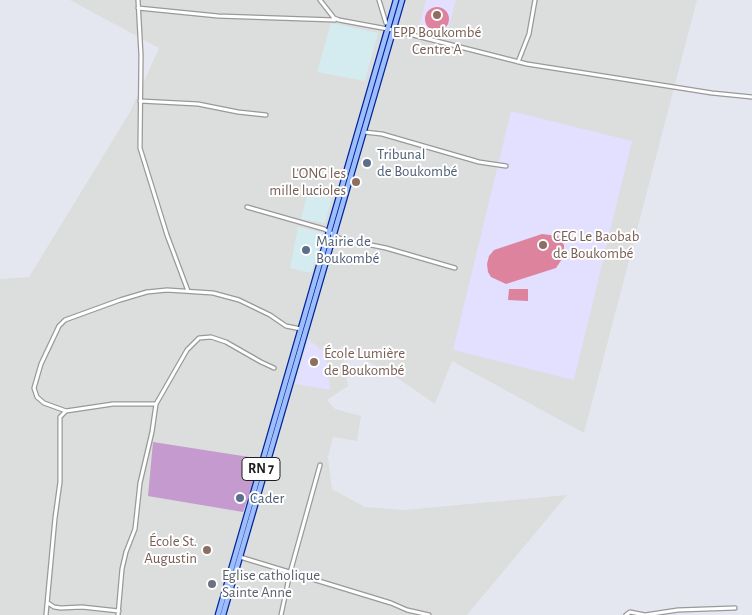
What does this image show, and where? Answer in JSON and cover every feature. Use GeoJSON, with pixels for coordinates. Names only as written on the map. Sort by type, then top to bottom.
{"type":"FeatureCollection","features":[{"type":"Feature","properties":{"kind":"main road","name":"RN 7"},"geometry":{"type":"LineString","coordinates":[[223,615],[396,0]]}},
{"type":"Feature","properties":{"kind":"main road","name":"RN 7"},"geometry":{"type":"LineString","coordinates":[[332,232],[364,132],[389,27],[402,0]]}},
{"type":"Feature","properties":{"kind":"main road","name":"RN 7"},"geometry":{"type":"LineString","coordinates":[[218,615],[301,329],[306,320]]}},
{"type":"Feature","properties":{"kind":"street"},"geometry":{"type":"LineString","coordinates":[[138,0],[141,55],[140,148],[167,235],[188,291]]}},
{"type":"Feature","properties":{"kind":"street"},"geometry":{"type":"LineString","coordinates":[[320,0],[334,18],[340,20]]}},
{"type":"Feature","properties":{"kind":"street"},"geometry":{"type":"LineString","coordinates":[[378,0],[389,27]]}},
{"type":"Feature","properties":{"kind":"street"},"geometry":{"type":"LineString","coordinates":[[518,62],[529,34],[535,0]]}},
{"type":"Feature","properties":{"kind":"street"},"geometry":{"type":"LineString","coordinates":[[138,8],[218,16],[340,20],[389,27],[518,62],[712,93],[752,97]]}},
{"type":"Feature","properties":{"kind":"street"},"geometry":{"type":"LineString","coordinates":[[140,101],[198,104],[238,112],[266,115]]}},
{"type":"Feature","properties":{"kind":"street"},"geometry":{"type":"LineString","coordinates":[[364,132],[382,134],[479,162],[506,166]]}},
{"type":"Feature","properties":{"kind":"street"},"geometry":{"type":"LineString","coordinates":[[247,208],[303,222],[332,232],[341,238],[386,248],[454,268]]}},
{"type":"Feature","properties":{"kind":"street"},"geometry":{"type":"LineString","coordinates":[[156,404],[113,404],[66,411],[44,403],[37,397],[34,388],[41,364],[59,326],[65,320],[147,292],[188,291],[212,293],[239,300],[270,315],[286,326],[301,329]]}},
{"type":"Feature","properties":{"kind":"street"},"geometry":{"type":"LineString","coordinates":[[48,603],[54,607],[61,608],[82,607],[119,613],[122,569],[135,529],[140,483],[152,432],[156,404],[187,350],[199,338],[211,337],[226,342],[274,368]]}},
{"type":"Feature","properties":{"kind":"street"},"geometry":{"type":"LineString","coordinates":[[46,615],[54,518],[60,482],[60,417],[66,411]]}},
{"type":"Feature","properties":{"kind":"street"},"geometry":{"type":"LineString","coordinates":[[281,615],[290,573],[320,465]]}},
{"type":"Feature","properties":{"kind":"street"},"geometry":{"type":"LineString","coordinates":[[240,557],[429,615]]}},
{"type":"Feature","properties":{"kind":"street"},"geometry":{"type":"LineString","coordinates":[[626,615],[630,612],[645,615],[678,610],[735,608]]}},
{"type":"Feature","properties":{"kind":"shaded area"},"geometry":{"type":"Polygon","coordinates":[[[70,0],[697,0],[584,433],[452,361],[435,404],[393,375],[341,346],[348,386],[327,400],[335,409],[361,416],[357,441],[333,437],[328,457],[332,489],[365,507],[404,510],[567,495],[467,615],[0,615],[0,279],[29,277],[130,112],[159,48],[70,0]]]}},
{"type":"Feature","properties":{"kind":"shaded area","name":"EPP Boukombé Centre A"},"geometry":{"type":"Polygon","coordinates":[[[426,0],[456,0],[446,37],[418,31],[426,0]]]}},
{"type":"Feature","properties":{"kind":"shaded area"},"geometry":{"type":"Polygon","coordinates":[[[437,7],[442,8],[448,14],[448,24],[442,30],[437,31],[432,30],[426,24],[425,19],[426,14],[432,8],[437,7]]]}},
{"type":"Feature","properties":{"kind":"shaded area"},"geometry":{"type":"Polygon","coordinates":[[[331,23],[378,33],[365,81],[317,72],[331,23]]]}},
{"type":"Feature","properties":{"kind":"shaded area","name":"CEG Le Baobab de Boukombé"},"geometry":{"type":"Polygon","coordinates":[[[511,111],[632,141],[574,380],[453,350],[511,111]]]}},
{"type":"Feature","properties":{"kind":"shaded area"},"geometry":{"type":"Polygon","coordinates":[[[307,195],[332,198],[325,223],[301,219],[307,195]]]}},
{"type":"Feature","properties":{"kind":"shaded area","name":"Mairie de Boukombé"},"geometry":{"type":"Polygon","coordinates":[[[298,227],[323,233],[311,273],[290,268],[298,227]]]}},
{"type":"Feature","properties":{"kind":"shaded area"},"geometry":{"type":"Polygon","coordinates":[[[542,234],[558,236],[564,245],[564,256],[556,268],[506,284],[491,277],[487,264],[489,256],[494,250],[542,234]]]}},
{"type":"Feature","properties":{"kind":"shaded area"},"geometry":{"type":"Polygon","coordinates":[[[509,289],[528,289],[528,301],[508,300],[509,289]]]}},
{"type":"Feature","properties":{"kind":"shaded area","name":"École Lumière de Boukombé"},"geometry":{"type":"Polygon","coordinates":[[[308,339],[326,353],[330,390],[295,384],[308,339]]]}},
{"type":"Feature","properties":{"kind":"shaded area"},"geometry":{"type":"Polygon","coordinates":[[[153,442],[262,459],[243,512],[148,496],[153,442]]]}},
{"type":"Feature","properties":{"kind":"place","name":"EPP Boukombé Centre A"},"geometry":{"type":"Point","coordinates":[437,15]}},
{"type":"Feature","properties":{"kind":"place","name":"Tribunal de Boukombé"},"geometry":{"type":"Point","coordinates":[367,163]}},
{"type":"Feature","properties":{"kind":"place","name":"L'ONG les mille lucioles"},"geometry":{"type":"Point","coordinates":[356,182]}},
{"type":"Feature","properties":{"kind":"place","name":"CEG Le Baobab de Boukombé"},"geometry":{"type":"Point","coordinates":[543,245]}},
{"type":"Feature","properties":{"kind":"place","name":"Mairie de Boukombé"},"geometry":{"type":"Point","coordinates":[306,250]}},
{"type":"Feature","properties":{"kind":"place","name":"École Lumière de Boukombé"},"geometry":{"type":"Point","coordinates":[314,362]}},
{"type":"Feature","properties":{"kind":"place","name":"Cader"},"geometry":{"type":"Point","coordinates":[240,498]}},
{"type":"Feature","properties":{"kind":"place","name":"École St. Augustin"},"geometry":{"type":"Point","coordinates":[207,550]}},
{"type":"Feature","properties":{"kind":"place","name":"Eglise catholique Sainte Anne"},"geometry":{"type":"Point","coordinates":[212,584]}}]}
